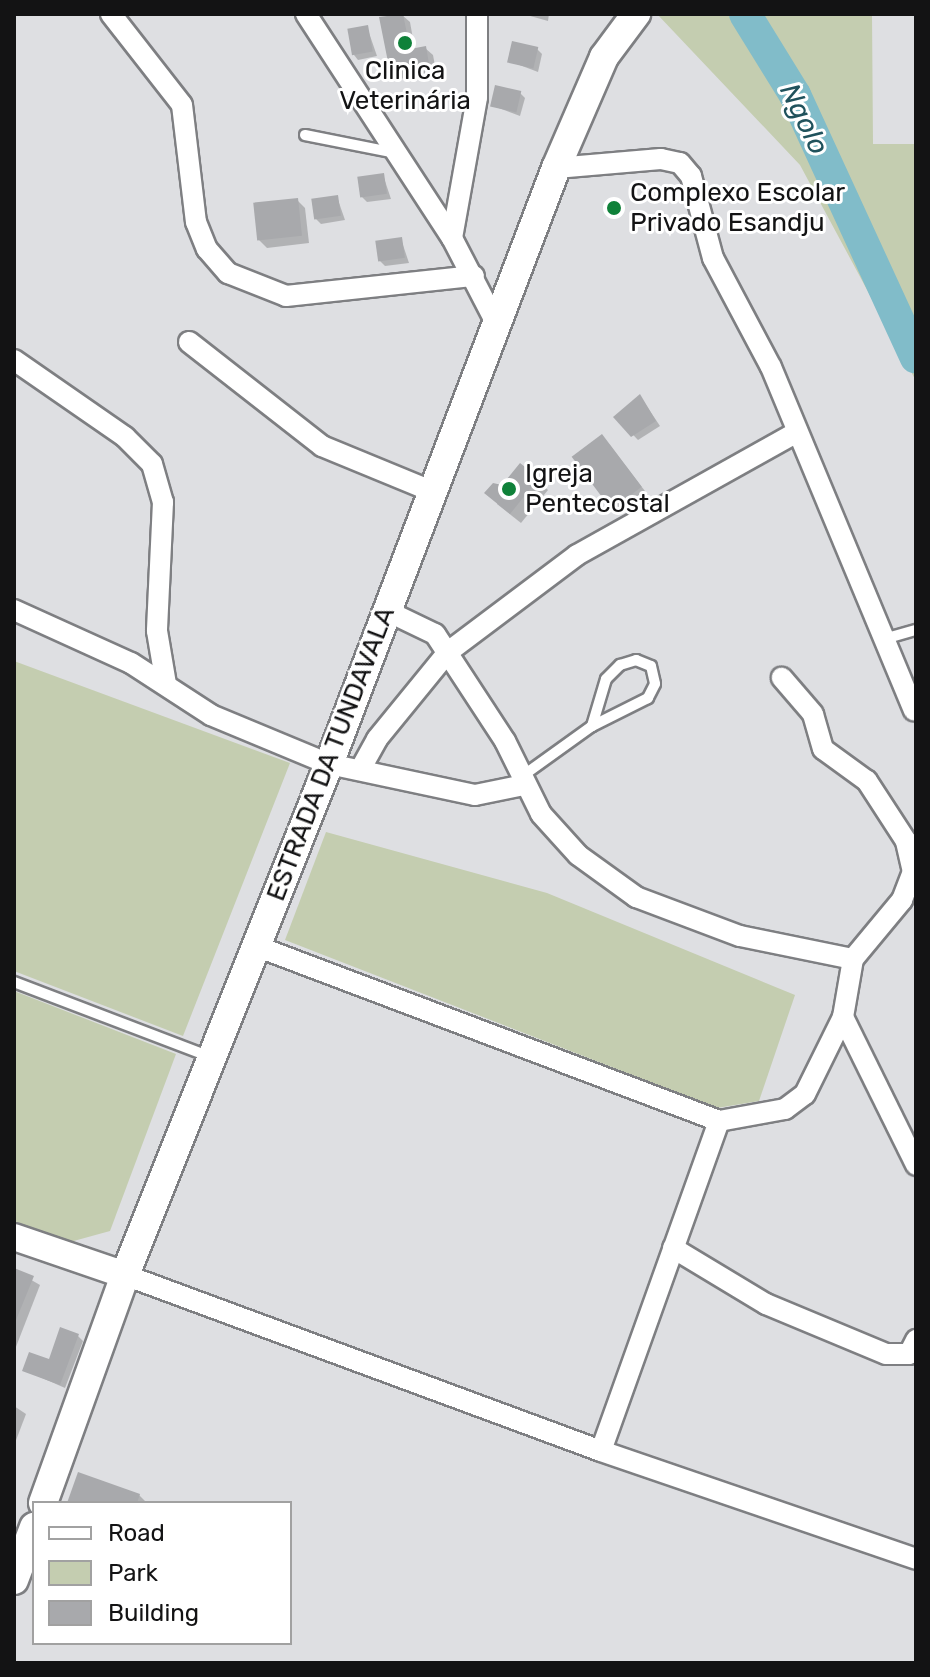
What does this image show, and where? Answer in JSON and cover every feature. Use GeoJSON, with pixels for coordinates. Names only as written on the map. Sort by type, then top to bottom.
{"type":"FeatureCollection","features":[{"type":"Feature","properties":{"kind":"main road","name":"ESTRADA DA TUNDAVALA"},"geometry":{"type":"LineString","coordinates":[[44,1501],[125,1275],[329,764],[556,168],[604,57],[636,14]]}},
{"type":"Feature","properties":{"kind":"main road"},"geometry":{"type":"LineString","coordinates":[[15,1574],[32,1532]]}},
{"type":"Feature","properties":{"kind":"street"},"geometry":{"type":"LineString","coordinates":[[111,14],[182,105],[196,222],[207,249],[228,273],[286,296],[474,276]]}},
{"type":"Feature","properties":{"kind":"street"},"geometry":{"type":"LineString","coordinates":[[306,14],[452,238],[496,323]]}},
{"type":"Feature","properties":{"kind":"street"},"geometry":{"type":"LineString","coordinates":[[452,238],[467,176],[477,97],[477,14]]}},
{"type":"Feature","properties":{"kind":"street"},"geometry":{"type":"LineString","coordinates":[[556,168],[661,159],[680,163],[691,176],[713,258],[771,367],[914,710]]}},
{"type":"Feature","properties":{"kind":"street"},"geometry":{"type":"LineString","coordinates":[[189,342],[322,446],[431,491]]}},
{"type":"Feature","properties":{"kind":"street"},"geometry":{"type":"LineString","coordinates":[[14,360],[125,437],[152,464],[163,502],[157,631],[166,684]]}},
{"type":"Feature","properties":{"kind":"street"},"geometry":{"type":"LineString","coordinates":[[360,770],[377,739],[448,652],[577,555],[797,432]]}},
{"type":"Feature","properties":{"kind":"street"},"geometry":{"type":"LineString","coordinates":[[14,610],[166,684],[211,715],[329,764],[475,795],[522,781]]}},
{"type":"Feature","properties":{"kind":"street"},"geometry":{"type":"LineString","coordinates":[[387,611],[422,625],[448,652],[505,741],[522,781],[541,814],[578,855],[636,897],[740,936],[853,959]]}},
{"type":"Feature","properties":{"kind":"street"},"geometry":{"type":"LineString","coordinates":[[256,946],[719,1121],[785,1109],[805,1094],[843,1017],[853,959],[902,900],[910,885],[912,858],[867,781],[823,749],[813,714],[782,678]]}},
{"type":"Feature","properties":{"kind":"street"},"geometry":{"type":"LineString","coordinates":[[843,1017],[916,1165]]}},
{"type":"Feature","properties":{"kind":"street"},"geometry":{"type":"LineString","coordinates":[[601,1451],[719,1121]]}},
{"type":"Feature","properties":{"kind":"street"},"geometry":{"type":"LineString","coordinates":[[14,1237],[601,1451],[916,1559]]}},
{"type":"Feature","properties":{"kind":"street"},"geometry":{"type":"LineString","coordinates":[[673,1248],[766,1304],[886,1354],[909,1354],[916,1340]]}},
{"type":"Feature","properties":{"kind":"lane"},"geometry":{"type":"LineString","coordinates":[[305,135],[398,153]]}},
{"type":"Feature","properties":{"kind":"lane"},"geometry":{"type":"LineString","coordinates":[[884,639],[916,630]]}},
{"type":"Feature","properties":{"kind":"lane"},"geometry":{"type":"LineString","coordinates":[[522,781],[592,726],[648,698],[655,684],[651,666],[636,660],[620,665],[606,679],[592,726]]}},
{"type":"Feature","properties":{"kind":"lane"},"geometry":{"type":"LineString","coordinates":[[14,982],[213,1058]]}},
{"type":"Feature","properties":{"kind":"green space"},"geometry":{"type":"Polygon","coordinates":[[[657,14],[872,14],[873,144],[916,144],[916,381],[800,165],[657,14]]]}},
{"type":"Feature","properties":{"kind":"green space"},"geometry":{"type":"Polygon","coordinates":[[[14,661],[290,763],[183,1036],[14,971],[14,661]]]}},
{"type":"Feature","properties":{"kind":"green space"},"geometry":{"type":"Polygon","coordinates":[[[326,832],[547,893],[795,995],[759,1101],[717,1108],[285,940],[326,832]]]}},
{"type":"Feature","properties":{"kind":"green space"},"geometry":{"type":"Polygon","coordinates":[[[14,991],[176,1054],[110,1231],[70,1242],[14,1221],[14,991]]]}},
{"type":"Feature","properties":{"kind":"building"},"geometry":{"type":"Polygon","coordinates":[[[403,14],[410,49],[426,46],[429,64],[390,72],[379,17],[403,14]]]}},
{"type":"Feature","properties":{"kind":"building"},"geometry":{"type":"Polygon","coordinates":[[[368,25],[373,52],[352,55],[347,29],[368,25]]]}},
{"type":"Feature","properties":{"kind":"building"},"geometry":{"type":"Polygon","coordinates":[[[512,41],[538,47],[533,69],[507,62],[512,41]]]}},
{"type":"Feature","properties":{"kind":"building"},"geometry":{"type":"Polygon","coordinates":[[[495,85],[521,91],[516,113],[490,106],[495,85]]]}},
{"type":"Feature","properties":{"kind":"building"},"geometry":{"type":"Polygon","coordinates":[[[384,173],[387,194],[360,198],[357,177],[384,173]]]}},
{"type":"Feature","properties":{"kind":"building"},"geometry":{"type":"Polygon","coordinates":[[[338,195],[341,216],[314,220],[311,199],[338,195]]]}},
{"type":"Feature","properties":{"kind":"building"},"geometry":{"type":"Polygon","coordinates":[[[298,198],[302,236],[257,240],[253,203],[298,198]]]}},
{"type":"Feature","properties":{"kind":"building"},"geometry":{"type":"Polygon","coordinates":[[[402,237],[405,258],[378,262],[375,241],[402,237]]]}},
{"type":"Feature","properties":{"kind":"building"},"geometry":{"type":"Polygon","coordinates":[[[640,394],[656,421],[631,437],[613,417],[640,394]]]}},
{"type":"Feature","properties":{"kind":"building"},"geometry":{"type":"Polygon","coordinates":[[[602,434],[642,487],[611,510],[572,457],[602,434]]]}},
{"type":"Feature","properties":{"kind":"building","name":"Igreja Pentecostal"},"geometry":{"type":"Polygon","coordinates":[[[520,463],[539,478],[510,514],[484,493],[493,483],[502,485],[520,463]]]}},
{"type":"Feature","properties":{"kind":"building"},"geometry":{"type":"Polygon","coordinates":[[[14,1268],[34,1276],[14,1325],[14,1268]]]}},
{"type":"Feature","properties":{"kind":"building"},"geometry":{"type":"Polygon","coordinates":[[[60,1327],[79,1334],[60,1385],[22,1371],[29,1352],[49,1359],[60,1327]]]}},
{"type":"Feature","properties":{"kind":"building"},"geometry":{"type":"Polygon","coordinates":[[[78,1472],[140,1494],[138,1501],[68,1501],[78,1472]]]}},
{"type":"Feature","properties":{"kind":"waterway","name":"Ngolo"},"geometry":{"type":"LineString","coordinates":[[745,14],[795,95],[916,358]]}},
{"type":"Feature","properties":{"kind":"place","name":"Clinica Veterinária"},"geometry":{"type":"Point","coordinates":[405,43]}},
{"type":"Feature","properties":{"kind":"place","name":"Complexo Escolar Privado Esandju"},"geometry":{"type":"Point","coordinates":[614,208]}},
{"type":"Feature","properties":{"kind":"place","name":"Igreja Pentecostal"},"geometry":{"type":"Point","coordinates":[509,489]}}]}
